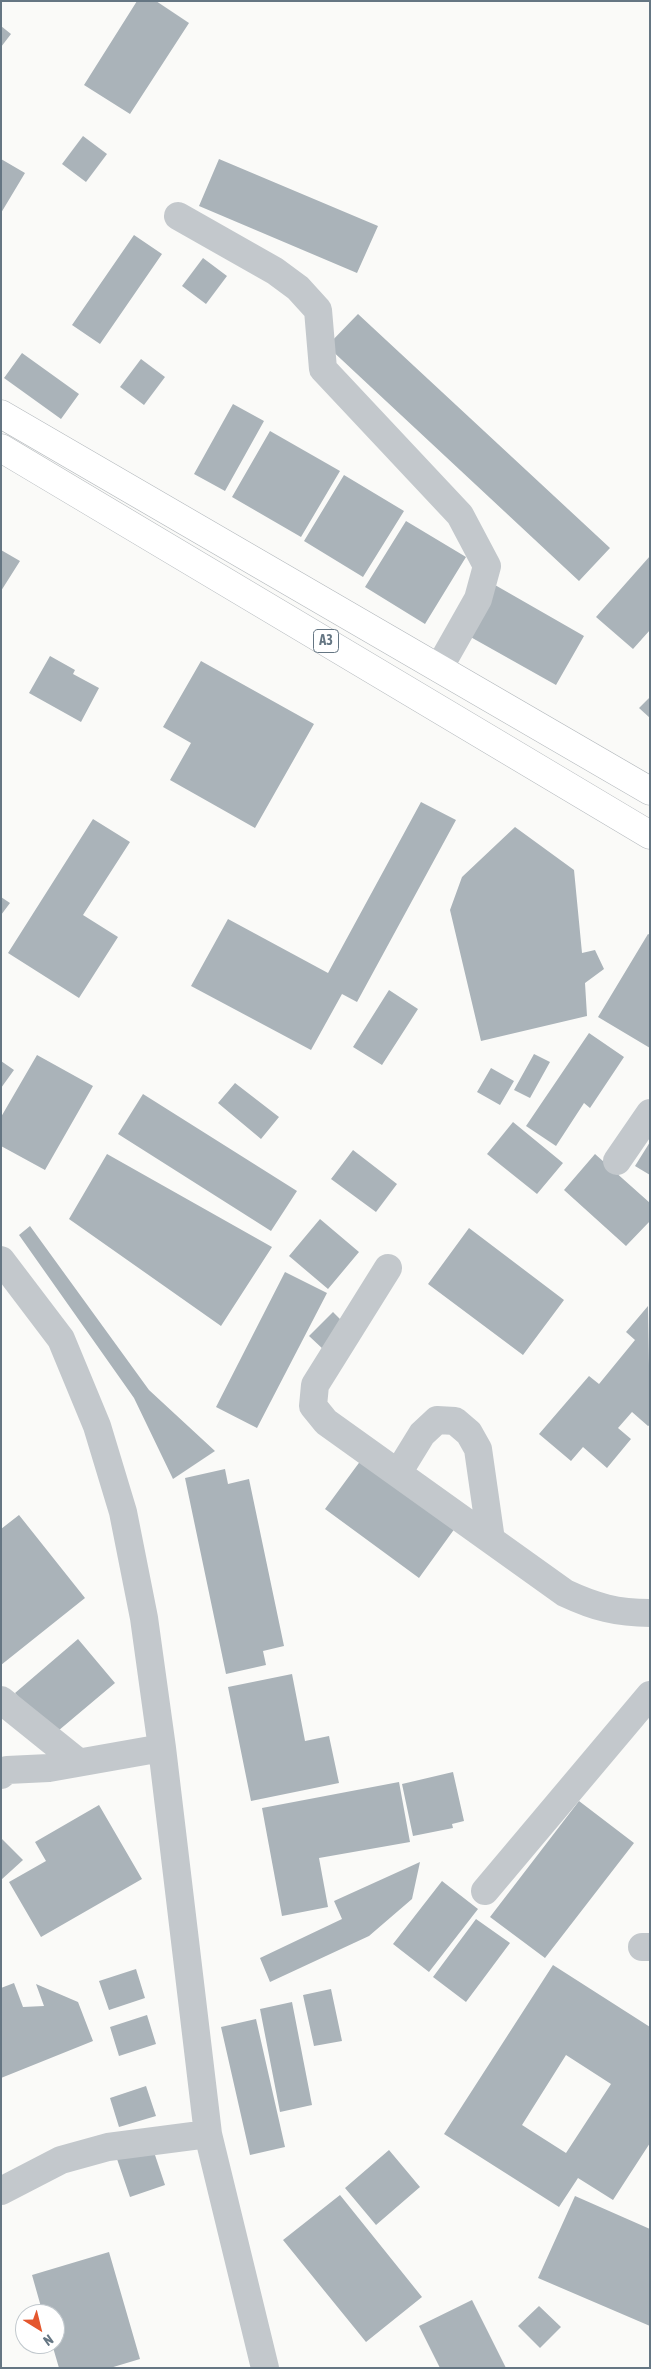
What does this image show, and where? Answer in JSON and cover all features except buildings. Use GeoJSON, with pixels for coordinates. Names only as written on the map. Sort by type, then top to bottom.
{"type":"FeatureCollection","features":[{"type":"Feature","properties":{"kind":"highway","name":"A3"},"geometry":{"type":"LineString","coordinates":[[1,414],[650,792]]}},
{"type":"Feature","properties":{"kind":"highway","name":"A3"},"geometry":{"type":"LineString","coordinates":[[1,448],[650,835]]}},
{"type":"Feature","properties":{"kind":"street"},"geometry":{"type":"LineString","coordinates":[[178,216],[275,271],[318,310],[323,369],[460,515],[487,566],[478,599],[439,668]]}},
{"type":"Feature","properties":{"kind":"street"},"geometry":{"type":"LineString","coordinates":[[617,1161],[650,1113]]}},
{"type":"Feature","properties":{"kind":"street"},"geometry":{"type":"LineString","coordinates":[[1,1260],[61,1339],[97,1426],[123,1512],[144,1618],[162,1748],[208,2134],[265,2368]]}},
{"type":"Feature","properties":{"kind":"street"},"geometry":{"type":"LineString","coordinates":[[388,1268],[315,1385],[314,1406],[326,1422],[565,1594],[594,1607],[628,1613],[650,1613]]}},
{"type":"Feature","properties":{"kind":"street"},"geometry":{"type":"LineString","coordinates":[[398,1473],[422,1434],[437,1420],[455,1420],[469,1433],[478,1449],[491,1540]]}},
{"type":"Feature","properties":{"kind":"street"},"geometry":{"type":"LineString","coordinates":[[486,1891],[650,1695]]}},
{"type":"Feature","properties":{"kind":"street"},"geometry":{"type":"LineString","coordinates":[[1,1700],[78,1762]]}},
{"type":"Feature","properties":{"kind":"street"},"geometry":{"type":"LineString","coordinates":[[1,1775],[6,1770],[49,1768],[162,1748]]}},
{"type":"Feature","properties":{"kind":"street"},"geometry":{"type":"LineString","coordinates":[[1,2191],[61,2160],[108,2147],[208,2134]]}}]}
